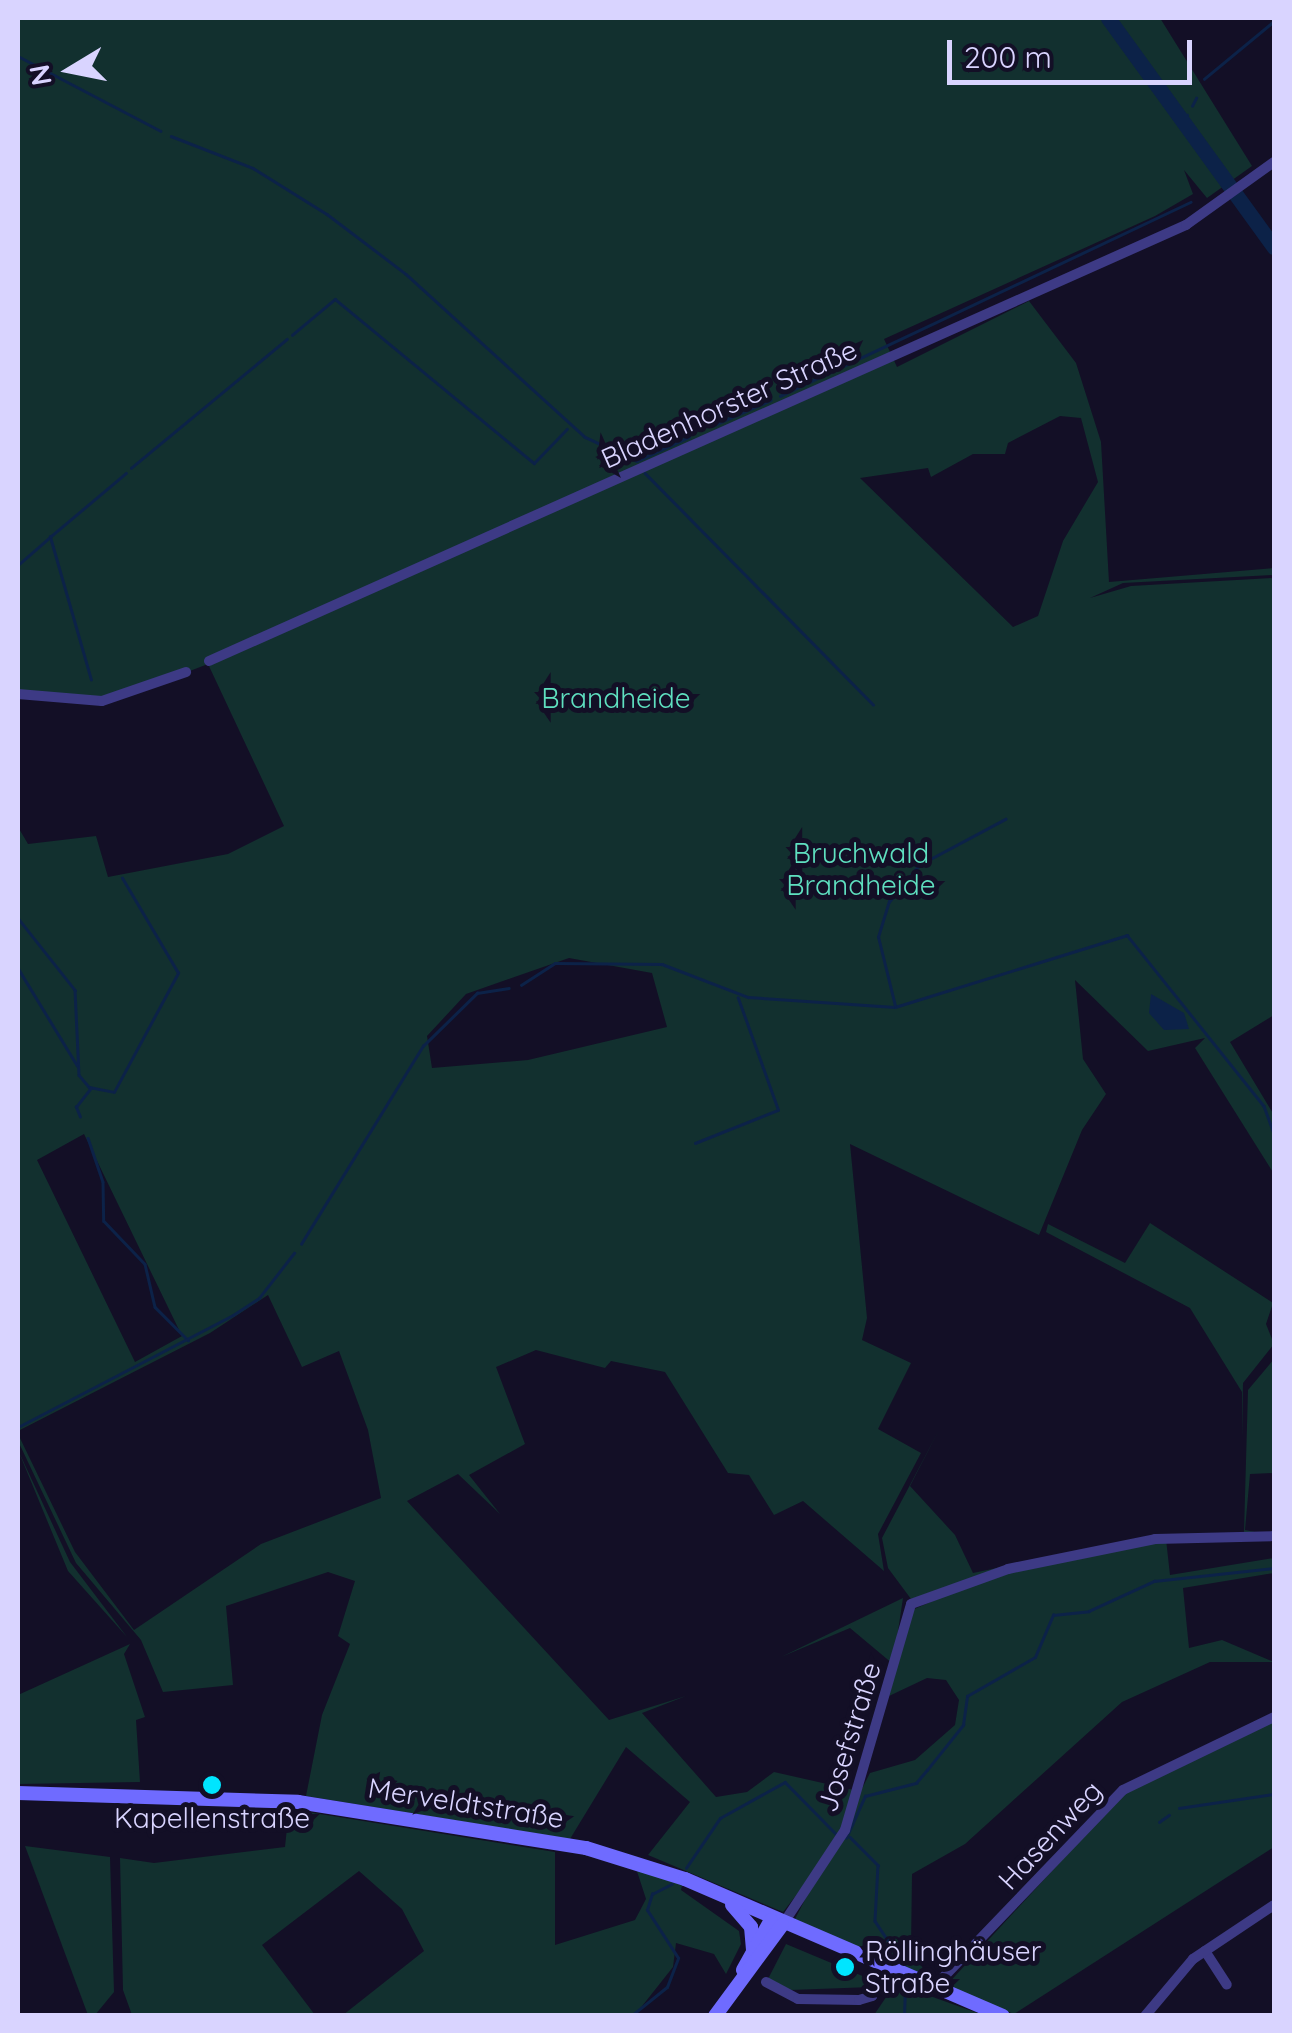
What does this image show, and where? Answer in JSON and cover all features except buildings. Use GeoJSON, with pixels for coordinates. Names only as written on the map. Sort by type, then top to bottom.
{"type":"FeatureCollection","features":[{"type":"Feature","properties":{"kind":"street","name":"Bladenhorster Straße"},"geometry":{"type":"LineString","coordinates":[[209,662],[1209,209],[1274,162]]}},
{"type":"Feature","properties":{"kind":"street"},"geometry":{"type":"LineString","coordinates":[[18,694],[102,701],[186,672]]}},
{"type":"Feature","properties":{"kind":"street","name":"Josefstraße"},"geometry":{"type":"LineString","coordinates":[[777,1922],[845,1830],[911,1604],[996,1573],[1140,1542],[1210,1532],[1274,1536]]}},
{"type":"Feature","properties":{"kind":"street","name":"Hasenweg"},"geometry":{"type":"LineString","coordinates":[[934,1987],[1123,1790],[1274,1717]]}},
{"type":"Feature","properties":{"kind":"street","name":"Merveldtstraße"},"geometry":{"type":"LineString","coordinates":[[18,1793],[298,1802],[586,1848],[724,1897],[883,1969],[1003,2016]]}},
{"type":"Feature","properties":{"kind":"street"},"geometry":{"type":"LineString","coordinates":[[724,1897],[751,1927],[753,1952]]}},
{"type":"Feature","properties":{"kind":"street"},"geometry":{"type":"LineString","coordinates":[[1145,2016],[1205,1951],[1274,1905]]}},
{"type":"Feature","properties":{"kind":"street"},"geometry":{"type":"LineString","coordinates":[[730,1998],[753,1952],[777,1922]]}},
{"type":"Feature","properties":{"kind":"street"},"geometry":{"type":"LineString","coordinates":[[715,2016],[777,1922]]}},
{"type":"Feature","properties":{"kind":"street"},"geometry":{"type":"LineString","coordinates":[[1205,1951],[1228,1986]]}},
{"type":"Feature","properties":{"kind":"street"},"geometry":{"type":"LineString","coordinates":[[766,1982],[798,1999],[859,2000],[872,1996],[883,1969]]}},
{"type":"Feature","properties":{"kind":"green space","name":"Brandheide"},"geometry":{"type":"Polygon","coordinates":[[[18,18],[1160,18],[1252,166],[1207,198],[1184,170],[1193,194],[1155,216],[884,339],[897,367],[1029,301],[1076,363],[1101,442],[1109,582],[1274,568],[1274,575],[1123,583],[1090,598],[1131,586],[1274,578],[1274,1015],[1230,1042],[1274,1115],[1274,1174],[1195,1048],[1205,1038],[1148,1051],[1075,980],[1083,1059],[1106,1094],[1082,1130],[1039,1235],[850,1144],[867,1318],[862,1340],[911,1363],[878,1429],[921,1453],[878,1534],[884,1571],[803,1501],[774,1515],[749,1475],[728,1473],[665,1372],[611,1361],[605,1368],[536,1350],[496,1367],[525,1444],[469,1475],[500,1514],[458,1474],[407,1501],[609,1720],[686,1696],[642,1713],[716,1797],[747,1792],[774,1772],[858,1791],[834,1847],[783,1912],[648,1855],[690,1802],[626,1747],[570,1839],[306,1796],[322,1715],[350,1644],[338,1636],[355,1581],[328,1572],[226,1606],[233,1685],[163,1692],[141,1640],[76,1563],[18,1434],[75,1552],[134,1630],[261,1544],[381,1498],[368,1430],[339,1351],[302,1367],[268,1295],[210,1333],[18,1431],[18,827],[28,844],[96,836],[108,877],[228,854],[284,826],[208,664],[109,702],[18,697],[18,18]],[[1060,416],[1008,443],[1005,454],[973,454],[931,477],[928,468],[860,478],[1013,627],[1038,616],[1063,541],[1098,482],[1081,418],[1060,416]],[[569,958],[466,994],[427,1036],[432,1068],[528,1060],[667,1027],[652,973],[569,958]],[[84,1134],[37,1160],[135,1362],[182,1336],[84,1134]]]}},
{"type":"Feature","properties":{"kind":"green space"},"geometry":{"type":"Polygon","coordinates":[[[1150,1223],[1273,1303],[1266,1324],[1274,1344],[1243,1383],[1242,1440],[1242,1392],[1190,1308],[1046,1232],[1048,1224],[1125,1263],[1150,1223]]]}},
{"type":"Feature","properties":{"kind":"green space"},"geometry":{"type":"Polygon","coordinates":[[[1274,1359],[1274,1473],[1250,1474],[1245,1530],[1255,1532],[1244,1532],[1248,1390],[1274,1359]]]}},
{"type":"Feature","properties":{"kind":"green space"},"geometry":{"type":"Polygon","coordinates":[[[940,1428],[910,1486],[955,1535],[973,1573],[1124,1541],[911,1599],[888,1568],[882,1538],[940,1428]]]}},
{"type":"Feature","properties":{"kind":"green space"},"geometry":{"type":"Polygon","coordinates":[[[18,1450],[70,1562],[127,1637],[68,1571],[18,1450]]]}},
{"type":"Feature","properties":{"kind":"green space"},"geometry":{"type":"Polygon","coordinates":[[[1166,1539],[1170,1575],[1274,1558],[1274,1573],[1183,1588],[1189,1648],[1222,1640],[1274,1662],[1210,1662],[1122,1702],[965,1844],[912,1874],[911,1949],[930,1980],[795,1919],[870,1773],[915,1760],[955,1725],[959,1700],[946,1680],[927,1678],[889,1696],[912,1610],[989,1577],[1166,1539]]]}},
{"type":"Feature","properties":{"kind":"green space"},"geometry":{"type":"Polygon","coordinates":[[[903,1598],[893,1664],[850,1628],[781,1657],[903,1598]]]}},
{"type":"Feature","properties":{"kind":"green space"},"geometry":{"type":"Polygon","coordinates":[[[130,1644],[124,1654],[145,1717],[136,1720],[140,1782],[18,1784],[18,1695],[130,1644]]]}},
{"type":"Feature","properties":{"kind":"green space"},"geometry":{"type":"Polygon","coordinates":[[[1274,1720],[1274,1847],[1014,2014],[945,1987],[1123,1794],[1274,1720]]]}},
{"type":"Feature","properties":{"kind":"green space"},"geometry":{"type":"Polygon","coordinates":[[[289,1809],[555,1852],[555,1945],[635,1920],[646,1899],[635,1865],[683,1881],[681,1890],[739,1931],[741,1944],[726,1974],[714,1954],[676,1943],[673,1967],[635,2015],[343,2015],[424,1951],[402,1909],[359,1871],[262,1945],[315,2015],[132,2015],[123,1990],[120,1858],[154,1863],[285,1847],[289,1809]]]}},
{"type":"Feature","properties":{"kind":"green space"},"geometry":{"type":"Polygon","coordinates":[[[25,1846],[110,1857],[114,1992],[95,2015],[88,2015],[25,1846]]]}},
{"type":"Feature","properties":{"kind":"green space"},"geometry":{"type":"Polygon","coordinates":[[[786,1944],[872,1980],[872,1987],[790,1990],[768,1979],[786,1944]]]}},
{"type":"Feature","properties":{"kind":"green space"},"geometry":{"type":"Polygon","coordinates":[[[895,1984],[930,1996],[983,2015],[874,2015],[895,1984]]]}},
{"type":"Feature","properties":{"kind":"water"},"geometry":{"type":"Polygon","coordinates":[[[1151,994],[1184,1013],[1189,1029],[1164,1030],[1149,1013],[1151,994]]]}},
{"type":"Feature","properties":{"kind":"waterway"},"geometry":{"type":"LineString","coordinates":[[1108,18],[1274,247]]}},
{"type":"Feature","properties":{"kind":"waterway"},"geometry":{"type":"LineString","coordinates":[[1204,79],[1274,21]]}},
{"type":"Feature","properties":{"kind":"waterway"},"geometry":{"type":"LineString","coordinates":[[18,56],[161,131]]}},
{"type":"Feature","properties":{"kind":"waterway"},"geometry":{"type":"LineString","coordinates":[[1192,106],[1196,98]]}},
{"type":"Feature","properties":{"kind":"waterway"},"geometry":{"type":"LineString","coordinates":[[1182,120],[1187,115]]}},
{"type":"Feature","properties":{"kind":"waterway"},"geometry":{"type":"LineString","coordinates":[[171,136],[253,168],[327,214],[406,274],[585,437],[637,461],[689,437]]}},
{"type":"Feature","properties":{"kind":"waterway"},"geometry":{"type":"LineString","coordinates":[[1219,180],[1224,177]]}},
{"type":"Feature","properties":{"kind":"waterway"},"geometry":{"type":"LineString","coordinates":[[780,396],[1190,202]]}},
{"type":"Feature","properties":{"kind":"waterway"},"geometry":{"type":"LineString","coordinates":[[292,335],[335,299],[534,463],[567,429]]}},
{"type":"Feature","properties":{"kind":"waterway"},"geometry":{"type":"LineString","coordinates":[[131,468],[287,339]]}},
{"type":"Feature","properties":{"kind":"waterway"},"geometry":{"type":"LineString","coordinates":[[712,426],[771,400]]}},
{"type":"Feature","properties":{"kind":"waterway"},"geometry":{"type":"LineString","coordinates":[[91,680],[50,537],[126,473]]}},
{"type":"Feature","properties":{"kind":"waterway"},"geometry":{"type":"LineString","coordinates":[[645,473],[873,704]]}},
{"type":"Feature","properties":{"kind":"waterway"},"geometry":{"type":"LineString","coordinates":[[18,565],[50,537]]}},
{"type":"Feature","properties":{"kind":"waterway"},"geometry":{"type":"LineString","coordinates":[[895,1006],[878,937],[889,902],[919,865],[1005,819]]}},
{"type":"Feature","properties":{"kind":"waterway"},"geometry":{"type":"LineString","coordinates":[[18,918],[75,990],[79,1075],[89,1087],[114,1092],[178,973],[122,878]]}},
{"type":"Feature","properties":{"kind":"waterway"},"geometry":{"type":"LineString","coordinates":[[521,985],[555,963],[662,964],[748,997],[895,1007],[1127,935],[1264,1106],[1274,1133]]}},
{"type":"Feature","properties":{"kind":"waterway"},"geometry":{"type":"LineString","coordinates":[[18,968],[77,1065]]}},
{"type":"Feature","properties":{"kind":"waterway"},"geometry":{"type":"LineString","coordinates":[[301,1244],[423,1046],[477,993],[509,988]]}},
{"type":"Feature","properties":{"kind":"waterway"},"geometry":{"type":"LineString","coordinates":[[695,1143],[778,1110],[738,998]]}},
{"type":"Feature","properties":{"kind":"waterway"},"geometry":{"type":"LineString","coordinates":[[80,1117],[76,1107],[91,1088]]}},
{"type":"Feature","properties":{"kind":"waterway"},"geometry":{"type":"LineString","coordinates":[[88,1138],[103,1182],[104,1221],[145,1264],[155,1307],[188,1340]]}},
{"type":"Feature","properties":{"kind":"waterway"},"geometry":{"type":"LineString","coordinates":[[18,1427],[233,1315],[259,1298],[294,1253]]}},
{"type":"Feature","properties":{"kind":"waterway"},"geometry":{"type":"LineString","coordinates":[[846,1838],[865,1796],[916,1783],[963,1725],[967,1696],[1035,1657],[1053,1615],[1089,1611],[1154,1581],[1274,1568]]}},
{"type":"Feature","properties":{"kind":"waterway"},"geometry":{"type":"LineString","coordinates":[[686,1868],[720,1818],[785,1782],[837,1835]]}},
{"type":"Feature","properties":{"kind":"waterway"},"geometry":{"type":"LineString","coordinates":[[1179,1808],[1274,1794]]}},
{"type":"Feature","properties":{"kind":"waterway"},"geometry":{"type":"LineString","coordinates":[[1159,1822],[1169,1815]]}},
{"type":"Feature","properties":{"kind":"waterway"},"geometry":{"type":"LineString","coordinates":[[850,1837],[878,1865],[875,1921],[905,1966]]}},
{"type":"Feature","properties":{"kind":"waterway"},"geometry":{"type":"LineString","coordinates":[[631,2016],[667,1987],[678,1958],[647,1910],[652,1894],[672,1884]]}},
{"type":"Feature","properties":{"kind":"waterway"},"geometry":{"type":"LineString","coordinates":[[904,2016],[905,1990]]}},
{"type":"Feature","properties":{"kind":"place","name":"Kapellenstraße"},"geometry":{"type":"Point","coordinates":[212,1785]}},
{"type":"Feature","properties":{"kind":"place","name":"Röllinghäuser Straße"},"geometry":{"type":"Point","coordinates":[845,1967]}},
{"type":"Feature","properties":{"kind":"park label","name":"Bruchwald Brandheide"},"geometry":{"type":"Point","coordinates":[861,869]}}]}
